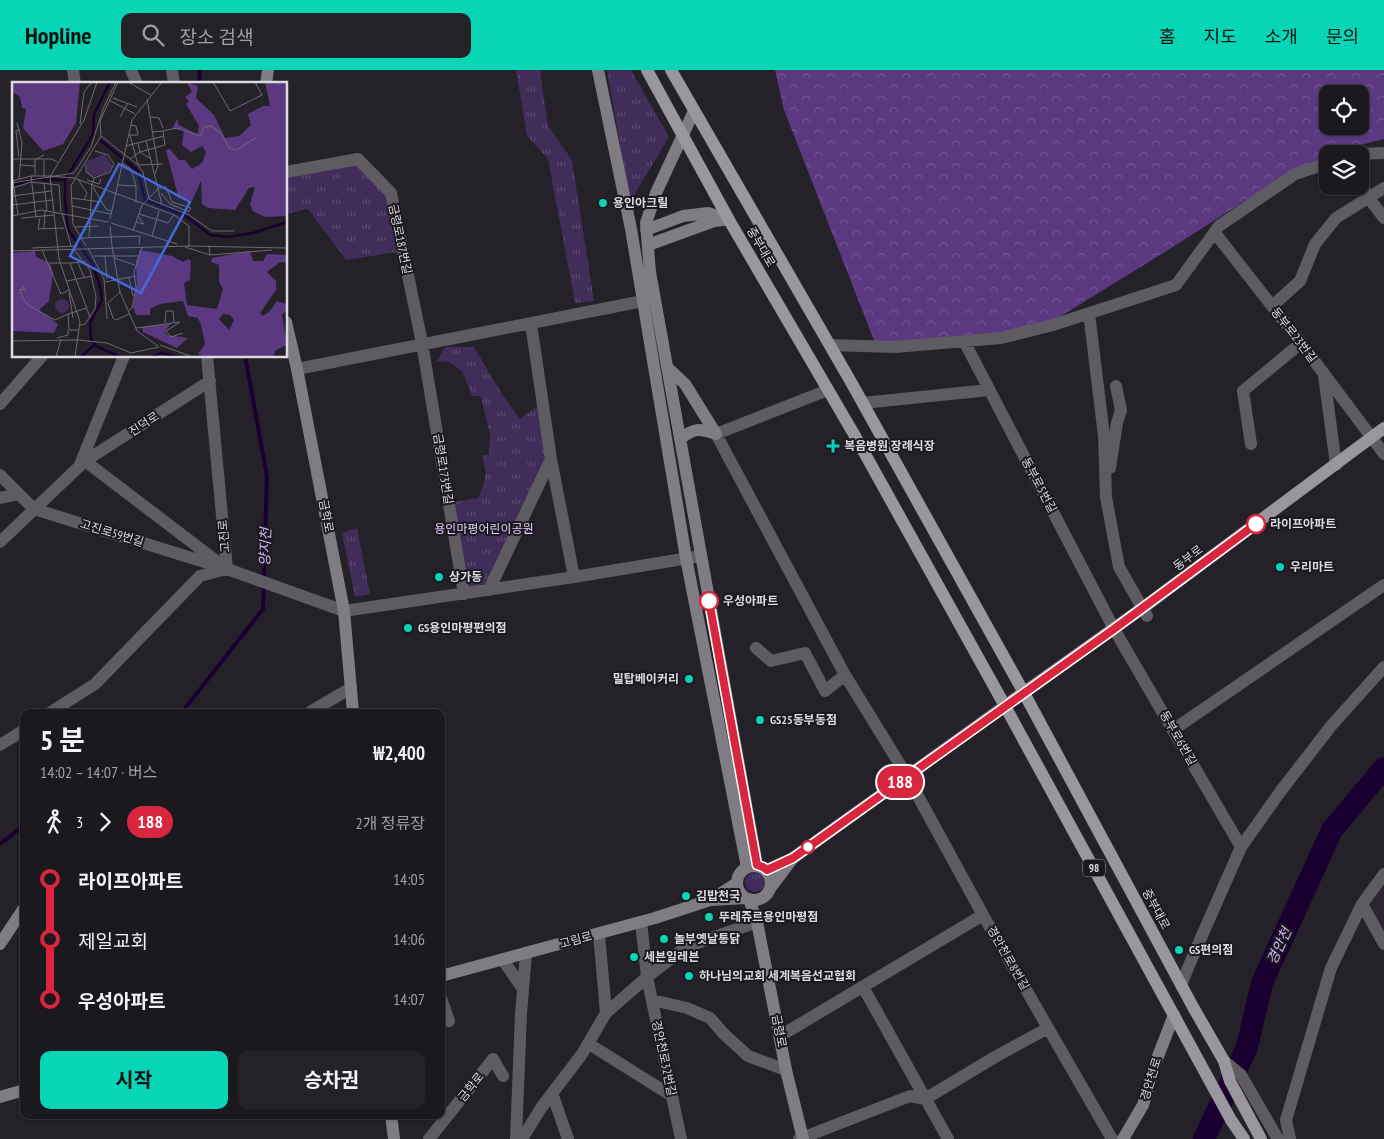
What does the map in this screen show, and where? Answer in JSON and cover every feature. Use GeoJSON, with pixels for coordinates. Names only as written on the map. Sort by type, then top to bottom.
{"type":"FeatureCollection","features":[{"type":"Feature","properties":{"kind":"main road"},"geometry":{"type":"LineString","coordinates":[[598,70],[631,229],[686,558],[757,867],[772,881],[757,922]]}},
{"type":"Feature","properties":{"kind":"main road","name":"중부대로"},"geometry":{"type":"LineString","coordinates":[[647,70],[729,220],[855,436],[1005,706]]}},
{"type":"Feature","properties":{"kind":"main road","name":"중부대로"},"geometry":{"type":"LineString","coordinates":[[671,70],[875,424],[1024,693],[1224,1061],[1230,1081],[1261,1139]]}},
{"type":"Feature","properties":{"kind":"main road"},"geometry":{"type":"LineString","coordinates":[[694,111],[656,193],[646,223],[646,230],[650,272],[757,867]]}},
{"type":"Feature","properties":{"kind":"main road"},"geometry":{"type":"LineString","coordinates":[[646,230],[683,216],[708,213],[729,220]]}},
{"type":"Feature","properties":{"kind":"main road"},"geometry":{"type":"LineString","coordinates":[[648,245],[714,221],[729,220]]}},
{"type":"Feature","properties":{"kind":"main road","name":"금학로"},"geometry":{"type":"LineString","coordinates":[[288,331],[344,611],[353,709]]}},
{"type":"Feature","properties":{"kind":"main road"},"geometry":{"type":"LineString","coordinates":[[667,367],[685,384],[716,434]]}},
{"type":"Feature","properties":{"kind":"main road","name":"동부로"},"geometry":{"type":"LineString","coordinates":[[1005,706],[1114,629],[1145,612],[1384,428]]}},
{"type":"Feature","properties":{"kind":"main road"},"geometry":{"type":"LineString","coordinates":[[680,440],[688,432],[702,429],[716,434]]}},
{"type":"Feature","properties":{"kind":"main road"},"geometry":{"type":"LineString","coordinates":[[793,858],[741,870],[737,883],[740,892],[748,899],[760,899],[770,890],[793,858],[1005,706]]}},
{"type":"Feature","properties":{"kind":"main road","name":"98"},"geometry":{"type":"LineString","coordinates":[[1005,706],[1231,1120],[1244,1139]]}},
{"type":"Feature","properties":{"kind":"main road","name":"고림로"},"geometry":{"type":"LineString","coordinates":[[445,975],[641,922],[710,900],[737,883]]}},
{"type":"Feature","properties":{"kind":"main road","name":"고림로"},"geometry":{"type":"LineString","coordinates":[[710,900],[748,899]]}},
{"type":"Feature","properties":{"kind":"main road","name":"금령로"},"geometry":{"type":"LineString","coordinates":[[748,899],[757,922],[786,1070],[802,1138]]}},
{"type":"Feature","properties":{"kind":"main road"},"geometry":{"type":"LineString","coordinates":[[0,944],[20,914]]}},
{"type":"Feature","properties":{"kind":"main road","name":"경안천로"},"geometry":{"type":"LineString","coordinates":[[1122,1139],[1143,1106],[1155,1064],[1174,1015]]}},
{"type":"Feature","properties":{"kind":"main road"},"geometry":{"type":"LineString","coordinates":[[0,1097],[20,1091]]}},
{"type":"Feature","properties":{"kind":"main road"},"geometry":{"type":"LineString","coordinates":[[392,1119],[394,1139]]}},
{"type":"Feature","properties":{"kind":"street"},"geometry":{"type":"LineString","coordinates":[[131,70],[136,82]]}},
{"type":"Feature","properties":{"kind":"street"},"geometry":{"type":"LineString","coordinates":[[1369,154],[1384,153]]}},
{"type":"Feature","properties":{"kind":"street","name":"금령로187번길"},"geometry":{"type":"LineString","coordinates":[[288,172],[358,159],[391,193],[422,344]]}},
{"type":"Feature","properties":{"kind":"street"},"geometry":{"type":"LineString","coordinates":[[830,345],[895,347],[1001,338],[1053,326],[1176,285],[1219,226],[1295,174],[1319,166]]}},
{"type":"Feature","properties":{"kind":"street"},"geometry":{"type":"LineString","coordinates":[[1272,306],[1300,281],[1314,244],[1336,218],[1384,188]]}},
{"type":"Feature","properties":{"kind":"street"},"geometry":{"type":"LineString","coordinates":[[1368,197],[1384,218]]}},
{"type":"Feature","properties":{"kind":"street","name":"동부로23번길"},"geometry":{"type":"LineString","coordinates":[[1215,233],[1384,454]]}},
{"type":"Feature","properties":{"kind":"street"},"geometry":{"type":"LineString","coordinates":[[297,369],[643,301]]}},
{"type":"Feature","properties":{"kind":"street"},"geometry":{"type":"LineString","coordinates":[[1089,313],[1104,436],[1106,497],[1119,567],[1145,612]]}},
{"type":"Feature","properties":{"kind":"street"},"geometry":{"type":"LineString","coordinates":[[531,324],[551,459],[574,577]]}},
{"type":"Feature","properties":{"kind":"street","name":"동부로5번길"},"geometry":{"type":"LineString","coordinates":[[964,341],[1114,629]]}},
{"type":"Feature","properties":{"kind":"street"},"geometry":{"type":"LineString","coordinates":[[1250,444],[1243,391],[1301,343]]}},
{"type":"Feature","properties":{"kind":"street","name":"금령로173번길"},"geometry":{"type":"LineString","coordinates":[[422,344],[464,594]]}},
{"type":"Feature","properties":{"kind":"street"},"geometry":{"type":"LineString","coordinates":[[0,404],[40,358]]}},
{"type":"Feature","properties":{"kind":"street","name":"진덕로"},"geometry":{"type":"LineString","coordinates":[[82,464],[123,358]]}},
{"type":"Feature","properties":{"kind":"street","name":"고진로"},"geometry":{"type":"LineString","coordinates":[[207,358],[231,571]]}},
{"type":"Feature","properties":{"kind":"street"},"geometry":{"type":"LineString","coordinates":[[1324,374],[1336,464]]}},
{"type":"Feature","properties":{"kind":"street","name":"진덕로"},"geometry":{"type":"LineString","coordinates":[[0,542],[82,464],[210,381]]}},
{"type":"Feature","properties":{"kind":"street"},"geometry":{"type":"LineString","coordinates":[[1106,497],[1117,423],[1121,410],[1116,386]]}},
{"type":"Feature","properties":{"kind":"street"},"geometry":{"type":"LineString","coordinates":[[716,434],[828,390]]}},
{"type":"Feature","properties":{"kind":"street"},"geometry":{"type":"LineString","coordinates":[[863,403],[989,390]]}},
{"type":"Feature","properties":{"kind":"street","name":"경안천로8번길"},"geometry":{"type":"LineString","coordinates":[[716,434],[845,675],[907,776],[983,915],[1112,1139]]}},
{"type":"Feature","properties":{"kind":"street"},"geometry":{"type":"LineString","coordinates":[[489,590],[551,459]]}},
{"type":"Feature","properties":{"kind":"street","name":"고진로"},"geometry":{"type":"LineString","coordinates":[[82,464],[231,571]]}},
{"type":"Feature","properties":{"kind":"street","name":"고진로59번길"},"geometry":{"type":"LineString","coordinates":[[0,475],[34,509],[231,571],[344,611]]}},
{"type":"Feature","properties":{"kind":"street"},"geometry":{"type":"LineString","coordinates":[[0,498],[18,494]]}},
{"type":"Feature","properties":{"kind":"street"},"geometry":{"type":"LineString","coordinates":[[344,611],[464,594],[700,556]]}},
{"type":"Feature","properties":{"kind":"street"},"geometry":{"type":"LineString","coordinates":[[56,709],[95,684],[200,576],[231,571]]}},
{"type":"Feature","properties":{"kind":"street"},"geometry":{"type":"LineString","coordinates":[[1173,730],[1384,585]]}},
{"type":"Feature","properties":{"kind":"street","name":"동부로6번길"},"geometry":{"type":"LineString","coordinates":[[1114,629],[1241,848]]}},
{"type":"Feature","properties":{"kind":"street"},"geometry":{"type":"LineString","coordinates":[[756,648],[772,661],[805,654],[825,691],[845,675]]}},
{"type":"Feature","properties":{"kind":"street"},"geometry":{"type":"LineString","coordinates":[[1181,985],[1241,848],[1280,792],[1331,726],[1384,668]]}},
{"type":"Feature","properties":{"kind":"street"},"geometry":{"type":"LineString","coordinates":[[315,709],[351,688]]}},
{"type":"Feature","properties":{"kind":"street"},"geometry":{"type":"LineString","coordinates":[[0,744],[20,732]]}},
{"type":"Feature","properties":{"kind":"street"},"geometry":{"type":"LineString","coordinates":[[1290,1139],[1286,1120],[1331,968],[1362,904],[1384,874]]}},
{"type":"Feature","properties":{"kind":"street"},"geometry":{"type":"LineString","coordinates":[[1362,904],[1384,944]]}},
{"type":"Feature","properties":{"kind":"street"},"geometry":{"type":"LineString","coordinates":[[780,1036],[983,915]]}},
{"type":"Feature","properties":{"kind":"street","name":"경안천로32번길"},"geometry":{"type":"LineString","coordinates":[[641,922],[647,977],[681,1139]]}},
{"type":"Feature","properties":{"kind":"street"},"geometry":{"type":"LineString","coordinates":[[522,1139],[541,1108],[582,1054],[606,1013],[647,977],[686,947],[757,922]]}},
{"type":"Feature","properties":{"kind":"street"},"geometry":{"type":"LineString","coordinates":[[599,934],[606,1013]]}},
{"type":"Feature","properties":{"kind":"street"},"geometry":{"type":"LineString","coordinates":[[516,1139],[520,1014],[526,954]]}},
{"type":"Feature","properties":{"kind":"street"},"geometry":{"type":"LineString","coordinates":[[503,960],[523,989]]}},
{"type":"Feature","properties":{"kind":"street"},"geometry":{"type":"LineString","coordinates":[[862,987],[948,1139]]}},
{"type":"Feature","properties":{"kind":"street"},"geometry":{"type":"LineString","coordinates":[[652,1000],[687,1008],[710,1018],[748,1056],[786,1070]]}},
{"type":"Feature","properties":{"kind":"street"},"geometry":{"type":"LineString","coordinates":[[445,1010],[449,1021]]}},
{"type":"Feature","properties":{"kind":"street"},"geometry":{"type":"LineString","coordinates":[[802,1138],[910,1096],[925,1099],[1048,1028]]}},
{"type":"Feature","properties":{"kind":"street"},"geometry":{"type":"LineString","coordinates":[[588,1044],[672,1096],[673,1101]]}},
{"type":"Feature","properties":{"kind":"street","name":"금학로"},"geometry":{"type":"LineString","coordinates":[[429,1139],[494,1059],[503,1076]]}},
{"type":"Feature","properties":{"kind":"street"},"geometry":{"type":"LineString","coordinates":[[1224,1061],[1241,1075],[1276,1135]]}},
{"type":"Feature","properties":{"kind":"street"},"geometry":{"type":"LineString","coordinates":[[552,1093],[568,1139]]}},
{"type":"Feature","properties":{"kind":"street"},"geometry":{"type":"LineString","coordinates":[[1231,1120],[1236,1139]]}},
{"type":"Feature","properties":{"kind":"shaded area"},"geometry":{"type":"Polygon","coordinates":[[[1384,874],[1384,944],[1362,904],[1384,874]]]}},
{"type":"Feature","properties":{"kind":"green space"},"geometry":{"type":"Polygon","coordinates":[[[516,70],[540,70],[548,126],[572,160],[594,301],[575,303],[548,159],[527,136],[516,70]]]}},
{"type":"Feature","properties":{"kind":"green space"},"geometry":{"type":"Polygon","coordinates":[[[607,70],[631,70],[669,137],[630,202],[607,70]]]}},
{"type":"Feature","properties":{"kind":"green space"},"geometry":{"type":"Polygon","coordinates":[[[775,70],[1384,70],[1384,139],[1362,145],[1319,145],[1319,161],[1287,174],[1043,327],[877,348],[784,110],[775,70]]]}},
{"type":"Feature","properties":{"kind":"green space"},"geometry":{"type":"Polygon","coordinates":[[[358,159],[391,193],[403,251],[346,260],[308,209],[288,214],[288,172],[358,159]]]}},
{"type":"Feature","properties":{"kind":"green space","name":"용인마평어린이공원"},"geometry":{"type":"Polygon","coordinates":[[[445,347],[474,347],[503,396],[520,419],[543,402],[551,459],[489,590],[464,594],[448,503],[478,498],[486,473],[482,455],[489,455],[490,435],[481,396],[472,396],[462,371],[449,362],[437,361],[445,347]]]}},
{"type":"Feature","properties":{"kind":"green space"},"geometry":{"type":"Polygon","coordinates":[[[357,528],[370,594],[355,597],[342,533],[357,528]]]}},
{"type":"Feature","properties":{"kind":"green space"},"geometry":{"type":"Polygon","coordinates":[[[755,872],[762,875],[765,882],[762,889],[755,892],[748,889],[745,882],[748,875],[755,872]]]}},
{"type":"Feature","properties":{"kind":"waterway","name":"양지천"},"geometry":{"type":"LineString","coordinates":[[199,70],[200,82]]}},
{"type":"Feature","properties":{"kind":"waterway","name":"양지천"},"geometry":{"type":"LineString","coordinates":[[184,709],[263,609],[267,476],[245,358]]}},
{"type":"Feature","properties":{"kind":"waterway","name":"경안천"},"geometry":{"type":"LineString","coordinates":[[1204,1139],[1247,1047],[1262,983],[1332,830],[1384,768]]}},
{"type":"Feature","properties":{"kind":"waterway","name":"양지천"},"geometry":{"type":"LineString","coordinates":[[0,844],[20,828]]}},
{"type":"Feature","properties":{"kind":"bus line","name":"188"},"geometry":{"type":"LineString","coordinates":[[709,601],[757,865],[767,870],[793,858],[1114,629],[1256,524]]}},
{"type":"Feature","properties":{"kind":"place","name":"용인아크릴"},"geometry":{"type":"Point","coordinates":[603,203]}},
{"type":"Feature","properties":{"kind":"place","name":"복음병원 장례식장"},"geometry":{"type":"Point","coordinates":[833,446]}},
{"type":"Feature","properties":{"kind":"place","name":"라이프아파트"},"geometry":{"type":"Point","coordinates":[1256,524]}},
{"type":"Feature","properties":{"kind":"place","name":"우리마트"},"geometry":{"type":"Point","coordinates":[1280,567]}},
{"type":"Feature","properties":{"kind":"place","name":"상가동"},"geometry":{"type":"Point","coordinates":[439,577]}},
{"type":"Feature","properties":{"kind":"place","name":"우성아파트"},"geometry":{"type":"Point","coordinates":[709,601]}},
{"type":"Feature","properties":{"kind":"place","name":"GS용인마평편의점"},"geometry":{"type":"Point","coordinates":[408,628]}},
{"type":"Feature","properties":{"kind":"place","name":"밀탑베이커리"},"geometry":{"type":"Point","coordinates":[689,679]}},
{"type":"Feature","properties":{"kind":"place","name":"GS25동부동점"},"geometry":{"type":"Point","coordinates":[760,720]}},
{"type":"Feature","properties":{"kind":"place","name":"김밥천국"},"geometry":{"type":"Point","coordinates":[686,896]}},
{"type":"Feature","properties":{"kind":"place","name":"뚜레쥬르용인마평점"},"geometry":{"type":"Point","coordinates":[709,917]}},
{"type":"Feature","properties":{"kind":"place","name":"놀부옛날통닭"},"geometry":{"type":"Point","coordinates":[664,939]}},
{"type":"Feature","properties":{"kind":"place","name":"GS편의점"},"geometry":{"type":"Point","coordinates":[1179,950]}},
{"type":"Feature","properties":{"kind":"place","name":"세븐일레븐"},"geometry":{"type":"Point","coordinates":[634,957]}},
{"type":"Feature","properties":{"kind":"place","name":"하나님의교회 세계복음선교협회"},"geometry":{"type":"Point","coordinates":[689,976]}}]}
